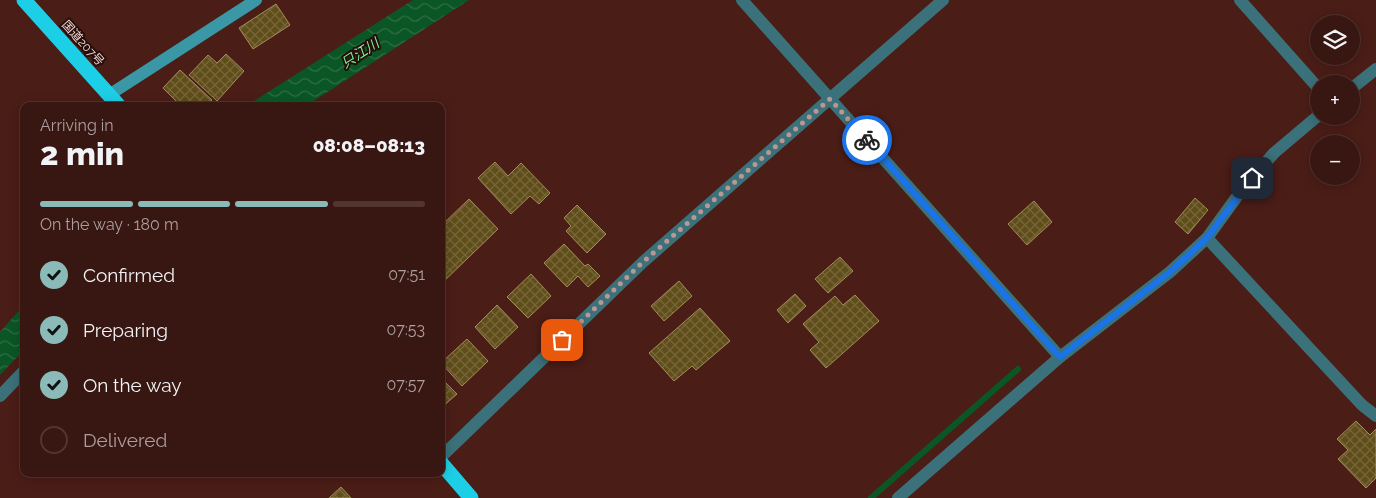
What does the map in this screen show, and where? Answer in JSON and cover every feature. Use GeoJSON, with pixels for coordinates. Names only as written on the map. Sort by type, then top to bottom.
{"type":"FeatureCollection","features":[{"type":"Feature","properties":{"kind":"highway","name":"国道207号"},"geometry":{"type":"LineString","coordinates":[[24,0],[115,102]]}},
{"type":"Feature","properties":{"kind":"highway"},"geometry":{"type":"LineString","coordinates":[[445,468],[471,498]]}},
{"type":"Feature","properties":{"kind":"street"},"geometry":{"type":"LineString","coordinates":[[109,95],[256,0]]}},
{"type":"Feature","properties":{"kind":"street"},"geometry":{"type":"LineString","coordinates":[[742,0],[1060,357]]}},
{"type":"Feature","properties":{"kind":"street"},"geometry":{"type":"LineString","coordinates":[[445,453],[643,262],[943,0]]}},
{"type":"Feature","properties":{"kind":"street"},"geometry":{"type":"LineString","coordinates":[[1240,0],[1310,78]]}},
{"type":"Feature","properties":{"kind":"street"},"geometry":{"type":"LineString","coordinates":[[1360,82],[1376,69]]}},
{"type":"Feature","properties":{"kind":"street"},"geometry":{"type":"LineString","coordinates":[[898,498],[1060,357],[1170,272],[1207,238],[1241,191],[1274,153],[1310,123]]}},
{"type":"Feature","properties":{"kind":"street"},"geometry":{"type":"LineString","coordinates":[[1207,238],[1362,405],[1376,416]]}},
{"type":"Feature","properties":{"kind":"street"},"geometry":{"type":"LineString","coordinates":[[0,396],[20,375]]}},
{"type":"Feature","properties":{"kind":"water","name":"只江川"},"geometry":{"type":"Polygon","coordinates":[[[413,0],[469,0],[312,102],[252,102],[413,0]]]}},
{"type":"Feature","properties":{"kind":"water"},"geometry":{"type":"Polygon","coordinates":[[[20,310],[20,354],[0,375],[0,332],[20,310]]]}},
{"type":"Feature","properties":{"kind":"building"},"geometry":{"type":"Polygon","coordinates":[[[276,4],[290,25],[253,49],[239,28],[276,4]]]}},
{"type":"Feature","properties":{"kind":"building"},"geometry":{"type":"Polygon","coordinates":[[[226,54],[244,71],[217,101],[189,75],[208,55],[217,63],[226,54]]]}},
{"type":"Feature","properties":{"kind":"building"},"geometry":{"type":"Polygon","coordinates":[[[180,70],[212,100],[210,102],[177,102],[163,88],[180,70]]]}},
{"type":"Feature","properties":{"kind":"building"},"geometry":{"type":"Polygon","coordinates":[[[495,162],[508,176],[521,163],[550,193],[539,204],[530,196],[511,214],[478,178],[495,162]]]}},
{"type":"Feature","properties":{"kind":"building"},"geometry":{"type":"Polygon","coordinates":[[[1195,198],[1208,210],[1188,234],[1175,222],[1195,198]]]}},
{"type":"Feature","properties":{"kind":"building"},"geometry":{"type":"Polygon","coordinates":[[[469,199],[498,229],[445,280],[445,222],[469,199]]]}},
{"type":"Feature","properties":{"kind":"building"},"geometry":{"type":"Polygon","coordinates":[[[1034,201],[1052,222],[1027,245],[1008,224],[1034,201]]]}},
{"type":"Feature","properties":{"kind":"building"},"geometry":{"type":"Polygon","coordinates":[[[577,205],[606,234],[587,253],[566,231],[571,226],[564,218],[577,205]]]}},
{"type":"Feature","properties":{"kind":"building"},"geometry":{"type":"Polygon","coordinates":[[[564,244],[585,266],[588,264],[600,276],[588,287],[578,276],[567,287],[544,263],[564,244]]]}},
{"type":"Feature","properties":{"kind":"building"},"geometry":{"type":"Polygon","coordinates":[[[840,257],[853,271],[828,293],[815,279],[840,257]]]}},
{"type":"Feature","properties":{"kind":"building"},"geometry":{"type":"Polygon","coordinates":[[[531,274],[551,296],[528,318],[507,297],[531,274]]]}},
{"type":"Feature","properties":{"kind":"building"},"geometry":{"type":"Polygon","coordinates":[[[679,281],[692,296],[664,321],[651,306],[679,281]]]}},
{"type":"Feature","properties":{"kind":"building"},"geometry":{"type":"Polygon","coordinates":[[[795,294],[806,306],[788,323],[777,310],[795,294]]]}},
{"type":"Feature","properties":{"kind":"building"},"geometry":{"type":"Polygon","coordinates":[[[855,295],[879,321],[826,368],[810,350],[819,342],[803,324],[835,296],[843,305],[855,295]]]}},
{"type":"Feature","properties":{"kind":"building"},"geometry":{"type":"Polygon","coordinates":[[[497,305],[518,327],[495,349],[475,327],[497,305]]]}},
{"type":"Feature","properties":{"kind":"building"},"geometry":{"type":"Polygon","coordinates":[[[700,308],[730,341],[696,370],[692,366],[674,381],[649,353],[700,308]]]}},
{"type":"Feature","properties":{"kind":"building"},"geometry":{"type":"Polygon","coordinates":[[[467,339],[488,361],[462,386],[445,367],[445,359],[467,339]]]}},
{"type":"Feature","properties":{"kind":"building"},"geometry":{"type":"Polygon","coordinates":[[[445,382],[457,394],[445,404],[445,382]]]}},
{"type":"Feature","properties":{"kind":"building"},"geometry":{"type":"Polygon","coordinates":[[[1356,421],[1370,435],[1376,429],[1376,478],[1366,488],[1338,459],[1348,450],[1337,439],[1356,421]]]}},
{"type":"Feature","properties":{"kind":"building"},"geometry":{"type":"Polygon","coordinates":[[[341,487],[351,498],[329,498],[341,487]]]}},
{"type":"Feature","properties":{"kind":"waterway"},"geometry":{"type":"LineString","coordinates":[[871,498],[1018,369]]}},
{"type":"Feature","properties":{"kind":"way so far"},"geometry":{"type":"LineString","coordinates":[[562,340],[643,262],[830,99],[867,140]]}},
{"type":"Feature","properties":{"kind":"route"},"geometry":{"type":"LineString","coordinates":[[867,140],[1060,357],[1170,272],[1207,238],[1252,178]]}}]}
